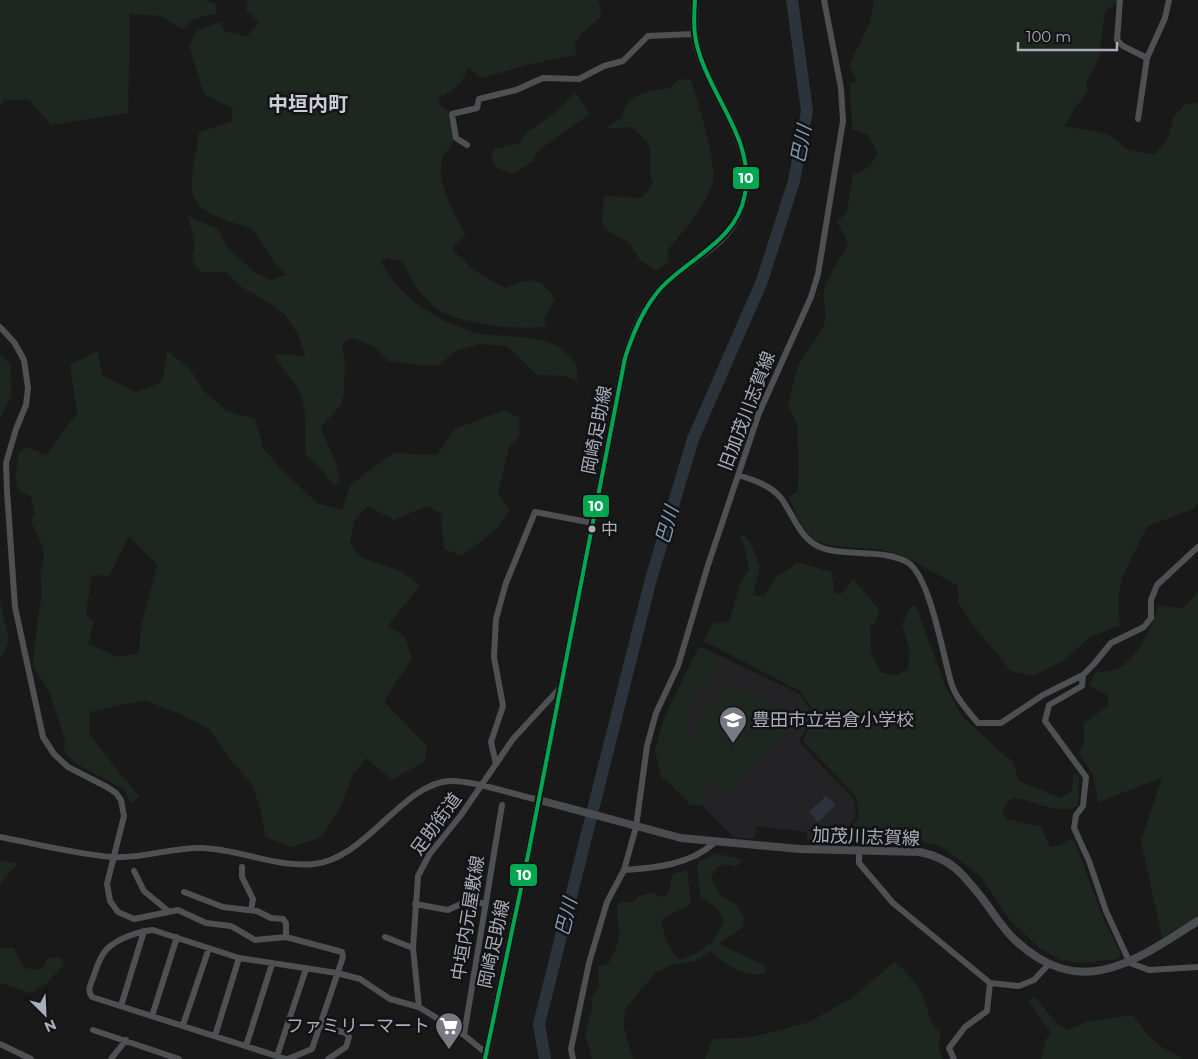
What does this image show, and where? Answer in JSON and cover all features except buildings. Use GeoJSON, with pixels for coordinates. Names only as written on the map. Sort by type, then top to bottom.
{"type":"FeatureCollection","features":[{"type":"Feature","properties":{"kind":"main road","name":"岡崎足助線"},"geometry":{"type":"LineString","coordinates":[[486,1056],[539,800],[625,358],[639,318],[662,287],[723,239],[734,222],[745,194],[746,170],[738,139],[699,56],[694,34],[696,0]]}},
{"type":"Feature","properties":{"kind":"main road","name":"加茂川志賀線"},"geometry":{"type":"LineString","coordinates":[[539,800],[681,838],[714,843],[859,851],[920,852],[946,860],[957,868],[1014,939],[1048,965],[1076,971],[1093,971],[1130,963],[1198,921]]}},
{"type":"Feature","properties":{"kind":"street","name":"旧加茂川志賀線"},"geometry":{"type":"LineString","coordinates":[[572,1059],[571,1049],[589,963],[607,902],[624,870],[647,746],[656,712],[678,666],[738,475],[768,391],[811,297],[818,274],[843,121],[841,88],[824,0]]}},
{"type":"Feature","properties":{"kind":"street"},"geometry":{"type":"LineString","coordinates":[[1120,0],[1117,40],[1123,46],[1147,58]]}},
{"type":"Feature","properties":{"kind":"street"},"geometry":{"type":"LineString","coordinates":[[1138,119],[1147,58],[1165,18],[1169,0]]}},
{"type":"Feature","properties":{"kind":"street"},"geometry":{"type":"LineString","coordinates":[[467,145],[456,138],[452,114],[478,108],[479,99],[516,90],[543,78],[579,79],[604,66],[623,61],[648,36],[694,34]]}},
{"type":"Feature","properties":{"kind":"street"},"geometry":{"type":"LineString","coordinates":[[0,327],[14,342],[24,360],[28,388],[26,405],[16,429],[6,463],[15,607],[32,693],[43,737],[54,754],[68,767],[116,792],[121,800],[124,816],[108,875],[107,893],[116,910],[134,919],[167,910],[183,911],[206,924],[231,926],[255,940],[286,937],[342,952],[343,957],[337,973],[321,1026],[312,1049],[287,1059],[92,997],[89,989],[99,960],[107,949],[144,930],[153,930],[240,958],[306,970],[337,973],[360,979],[390,999],[419,1007],[464,1035],[486,1056]]}},
{"type":"Feature","properties":{"kind":"street"},"geometry":{"type":"LineString","coordinates":[[738,475],[756,480],[781,498],[796,523],[814,544],[829,550],[879,553],[908,563],[917,571],[943,644],[951,684],[978,723],[1001,723],[1043,695],[1083,675],[1111,643],[1144,627],[1151,618],[1151,600],[1157,585],[1198,547]]}},
{"type":"Feature","properties":{"kind":"street"},"geometry":{"type":"LineString","coordinates":[[496,764],[491,742],[503,706],[494,657],[496,619],[506,583],[535,512],[593,523]]}},
{"type":"Feature","properties":{"kind":"street"},"geometry":{"type":"LineString","coordinates":[[1083,675],[1082,686],[1049,705],[1045,721],[1086,777],[1084,800],[1076,815],[1074,828],[1089,861],[1106,911],[1130,963],[1149,970],[1198,966]]}},
{"type":"Feature","properties":{"kind":"street","name":"足助街道"},"geometry":{"type":"LineString","coordinates":[[419,1007],[413,948],[418,876],[429,855],[481,787],[513,739],[560,688]]}},
{"type":"Feature","properties":{"kind":"street"},"geometry":{"type":"LineString","coordinates":[[0,837],[113,857],[201,848],[289,864],[314,864],[326,862],[345,853],[419,793],[435,784],[451,781],[539,800]]}},
{"type":"Feature","properties":{"kind":"street","name":"中垣内元屋敷線"},"geometry":{"type":"LineString","coordinates":[[464,1035],[502,805]]}},
{"type":"Feature","properties":{"kind":"street"},"geometry":{"type":"LineString","coordinates":[[624,870],[662,868],[706,850],[714,843]]}},
{"type":"Feature","properties":{"kind":"street"},"geometry":{"type":"LineString","coordinates":[[859,851],[859,863],[892,903],[990,983],[1019,986],[1034,980],[1048,965]]}},
{"type":"Feature","properties":{"kind":"street"},"geometry":{"type":"LineString","coordinates":[[242,867],[242,877],[253,899],[251,910]]}},
{"type":"Feature","properties":{"kind":"street"},"geometry":{"type":"LineString","coordinates":[[134,872],[144,890],[167,910]]}},
{"type":"Feature","properties":{"kind":"street"},"geometry":{"type":"LineString","coordinates":[[184,892],[223,907],[251,910],[271,918],[283,919],[286,923],[286,937]]}},
{"type":"Feature","properties":{"kind":"street"},"geometry":{"type":"LineString","coordinates":[[415,904],[448,910],[469,900],[485,904]]}},
{"type":"Feature","properties":{"kind":"street"},"geometry":{"type":"LineString","coordinates":[[121,1006],[144,930]]}},
{"type":"Feature","properties":{"kind":"street"},"geometry":{"type":"LineString","coordinates":[[152,1016],[177,937]]}},
{"type":"Feature","properties":{"kind":"street"},"geometry":{"type":"LineString","coordinates":[[385,937],[413,948]]}},
{"type":"Feature","properties":{"kind":"street"},"geometry":{"type":"LineString","coordinates":[[183,1025],[208,948]]}},
{"type":"Feature","properties":{"kind":"street"},"geometry":{"type":"LineString","coordinates":[[215,1036],[240,958]]}},
{"type":"Feature","properties":{"kind":"street"},"geometry":{"type":"LineString","coordinates":[[246,1046],[272,964]]}},
{"type":"Feature","properties":{"kind":"street"},"geometry":{"type":"LineString","coordinates":[[277,1056],[306,970]]}},
{"type":"Feature","properties":{"kind":"street"},"geometry":{"type":"LineString","coordinates":[[954,1059],[949,1048],[965,1027],[987,1011],[990,983]]}},
{"type":"Feature","properties":{"kind":"street"},"geometry":{"type":"LineString","coordinates":[[321,1026],[346,1034],[349,1037],[346,1047],[328,1059]]}},
{"type":"Feature","properties":{"kind":"street"},"geometry":{"type":"LineString","coordinates":[[94,1030],[179,1059]]}},
{"type":"Feature","properties":{"kind":"street"},"geometry":{"type":"LineString","coordinates":[[111,1059],[126,1040]]}},
{"type":"Feature","properties":{"kind":"street"},"geometry":{"type":"LineString","coordinates":[[0,1044],[31,1059]]}},
{"type":"Feature","properties":{"kind":"shaded area"},"geometry":{"type":"Polygon","coordinates":[[[0,0],[204,0],[216,4],[217,13],[194,19],[182,29],[160,16],[130,14],[128,113],[51,125],[29,100],[4,100],[0,107],[0,0]]]}},
{"type":"Feature","properties":{"kind":"shaded area"},"geometry":{"type":"Polygon","coordinates":[[[248,0],[598,0],[601,17],[583,32],[575,44],[576,55],[531,64],[481,78],[468,67],[458,86],[440,97],[439,105],[447,110],[453,133],[452,143],[443,156],[441,166],[443,187],[466,236],[456,243],[452,251],[463,258],[470,268],[505,288],[533,280],[544,285],[555,299],[544,318],[546,326],[536,328],[508,327],[478,323],[452,316],[442,312],[423,296],[402,261],[387,258],[381,261],[388,274],[407,296],[419,306],[445,321],[473,332],[541,340],[559,347],[576,363],[578,382],[566,376],[537,375],[507,346],[478,344],[456,351],[439,365],[416,365],[388,361],[374,347],[354,338],[347,340],[342,346],[345,363],[344,393],[341,405],[321,427],[336,464],[340,481],[334,486],[324,472],[306,455],[305,415],[300,393],[280,365],[275,354],[305,356],[298,335],[286,316],[274,306],[240,286],[226,272],[201,272],[194,264],[192,256],[195,246],[188,216],[218,229],[226,246],[254,272],[271,280],[286,275],[274,262],[253,229],[212,214],[201,207],[194,198],[192,188],[199,132],[231,122],[233,109],[204,94],[189,46],[197,30],[220,22],[226,32],[247,36],[259,22],[246,10],[248,0]]]}},
{"type":"Feature","properties":{"kind":"shaded area"},"geometry":{"type":"Polygon","coordinates":[[[874,0],[1121,0],[1105,11],[1099,58],[1086,84],[1088,91],[1074,109],[1065,126],[1105,134],[1119,142],[1124,148],[1154,155],[1169,137],[1173,116],[1186,104],[1198,103],[1198,503],[1194,509],[1147,526],[1121,584],[1118,609],[1120,625],[1089,638],[1063,661],[1033,676],[1011,671],[975,628],[958,602],[958,586],[911,560],[891,552],[838,547],[817,541],[805,530],[788,496],[797,492],[799,468],[797,425],[788,405],[794,379],[802,359],[823,327],[826,317],[823,295],[826,284],[848,243],[837,222],[847,211],[853,175],[871,166],[877,152],[867,134],[852,129],[850,83],[857,81],[849,65],[869,24],[874,0]]]}},
{"type":"Feature","properties":{"kind":"shaded area"},"geometry":{"type":"Polygon","coordinates":[[[691,79],[709,146],[713,181],[700,209],[667,251],[669,261],[658,271],[640,260],[628,242],[605,229],[602,222],[604,196],[640,198],[653,183],[650,166],[650,148],[641,135],[631,127],[606,129],[622,117],[624,108],[633,97],[647,92],[670,88],[678,80],[691,79]]]}},
{"type":"Feature","properties":{"kind":"shaded area"},"geometry":{"type":"Polygon","coordinates":[[[575,92],[590,114],[539,150],[533,161],[513,174],[495,167],[491,156],[495,149],[520,143],[527,132],[556,112],[575,92]]]}},
{"type":"Feature","properties":{"kind":"shaded area"},"geometry":{"type":"Polygon","coordinates":[[[98,351],[102,375],[136,392],[162,382],[167,351],[190,369],[205,392],[227,411],[255,419],[263,448],[282,470],[317,503],[342,510],[350,485],[393,453],[437,455],[455,429],[504,410],[520,418],[519,437],[509,447],[498,494],[509,510],[498,528],[462,556],[444,549],[441,514],[427,506],[394,520],[368,506],[355,520],[350,543],[362,558],[401,571],[420,585],[388,626],[405,637],[412,658],[390,691],[385,703],[427,746],[425,761],[392,780],[366,758],[352,776],[342,804],[322,837],[291,847],[265,836],[260,809],[252,784],[231,761],[209,729],[180,714],[145,700],[90,712],[89,734],[139,797],[131,804],[125,790],[78,765],[64,752],[65,741],[49,691],[33,666],[42,594],[40,572],[44,559],[43,547],[31,522],[35,512],[31,497],[18,490],[15,476],[19,453],[27,447],[46,455],[77,413],[70,365],[98,351]],[[129,536],[109,576],[92,575],[86,614],[94,623],[88,644],[119,657],[139,653],[141,627],[157,565],[129,536]]]}},
{"type":"Feature","properties":{"kind":"shaded area"},"geometry":{"type":"Polygon","coordinates":[[[0,354],[10,364],[12,395],[0,419],[0,354]]]}},
{"type":"Feature","properties":{"kind":"shaded area"},"geometry":{"type":"Polygon","coordinates":[[[744,535],[750,542],[760,567],[753,595],[764,596],[776,576],[788,570],[796,562],[832,572],[834,592],[841,594],[853,579],[879,608],[876,623],[870,625],[871,653],[881,672],[896,676],[908,669],[909,647],[902,624],[911,606],[916,606],[945,685],[961,715],[1000,752],[1013,761],[1019,781],[1061,798],[1072,791],[1074,773],[1079,776],[1078,806],[1062,810],[1012,798],[1002,811],[1007,819],[1041,827],[1050,847],[1061,845],[1071,838],[1075,842],[1102,915],[1121,954],[1118,959],[1083,963],[1060,960],[1038,947],[1010,920],[980,876],[941,846],[908,838],[887,830],[837,846],[812,846],[812,842],[849,832],[859,816],[856,797],[803,741],[810,724],[811,707],[800,691],[704,641],[712,624],[729,621],[740,583],[749,569],[744,545],[739,536],[744,535]]]}},
{"type":"Feature","properties":{"kind":"shaded area"},"geometry":{"type":"Polygon","coordinates":[[[1198,592],[1198,917],[1162,938],[1141,841],[1162,778],[1098,802],[1093,774],[1078,753],[1084,743],[1084,723],[1109,705],[1107,695],[1089,685],[1095,673],[1116,669],[1129,661],[1145,638],[1153,622],[1158,605],[1183,608],[1198,592]]]}},
{"type":"Feature","properties":{"kind":"shaded area"},"geometry":{"type":"Polygon","coordinates":[[[0,599],[9,641],[2,657],[0,655],[0,599]]]}},
{"type":"Feature","properties":{"kind":"shaded area"},"geometry":{"type":"Polygon","coordinates":[[[699,646],[720,656],[711,679],[691,707],[685,737],[694,771],[702,785],[706,805],[690,805],[668,781],[662,779],[655,751],[664,718],[699,646]]]}},
{"type":"Feature","properties":{"kind":"shaded area","name":"豊田市立岩倉小学校"},"geometry":{"type":"Polygon","coordinates":[[[706,649],[798,693],[809,707],[808,725],[799,742],[853,798],[856,814],[847,830],[828,837],[807,840],[807,832],[756,826],[755,838],[735,838],[678,782],[666,747],[706,649]]]}},
{"type":"Feature","properties":{"kind":"shaded area"},"geometry":{"type":"Polygon","coordinates":[[[727,683],[788,713],[791,722],[786,735],[725,795],[703,779],[690,749],[693,728],[727,683]]]}},
{"type":"Feature","properties":{"kind":"shaded area"},"geometry":{"type":"Polygon","coordinates":[[[826,796],[836,805],[818,822],[809,812],[826,796]]]}},
{"type":"Feature","properties":{"kind":"shaded area"},"geometry":{"type":"Polygon","coordinates":[[[717,853],[742,861],[736,867],[726,864],[717,867],[711,878],[722,897],[736,904],[745,918],[743,927],[719,944],[766,966],[765,974],[742,971],[723,961],[710,951],[695,961],[671,965],[654,974],[625,1009],[624,1028],[633,1059],[592,1059],[585,1034],[592,1008],[591,998],[599,986],[598,967],[608,964],[617,945],[619,933],[617,910],[619,902],[633,902],[639,896],[653,892],[661,897],[668,894],[673,874],[687,870],[691,904],[661,920],[667,942],[676,956],[681,959],[696,953],[713,940],[724,920],[717,908],[701,897],[697,869],[698,862],[717,853]]]}},
{"type":"Feature","properties":{"kind":"shaded area"},"geometry":{"type":"Polygon","coordinates":[[[0,861],[18,863],[0,884],[0,861]]]}},
{"type":"Feature","properties":{"kind":"shaded area"},"geometry":{"type":"Polygon","coordinates":[[[0,948],[14,948],[24,968],[41,970],[48,958],[62,957],[64,964],[48,982],[31,993],[0,983],[0,948]]]}},
{"type":"Feature","properties":{"kind":"shaded area"},"geometry":{"type":"Polygon","coordinates":[[[894,962],[912,979],[923,996],[931,1021],[940,1033],[939,1048],[942,1059],[705,1059],[712,1039],[753,1037],[809,1022],[852,998],[894,962]]]}},
{"type":"Feature","properties":{"kind":"shaded area"},"geometry":{"type":"Polygon","coordinates":[[[1035,997],[1058,1025],[1068,1030],[1087,1022],[1133,1015],[1155,1041],[1184,1059],[1041,1059],[1046,1039],[1051,1033],[1028,1001],[1035,997]]]}},
{"type":"Feature","properties":{"kind":"waterway","name":"巴川"},"geometry":{"type":"LineString","coordinates":[[545,1059],[539,1024],[651,579],[693,439],[762,281],[794,181],[807,111],[792,0]]}},
{"type":"Feature","properties":{"kind":"transit line","name":"10"},"geometry":{"type":"LineString","coordinates":[[485,1059],[528,855],[625,358],[631,339],[649,304],[661,288],[723,236],[733,224],[745,194],[746,174],[744,155],[738,137],[704,67],[696,43],[694,24],[695,0]]}},
{"type":"Feature","properties":{"kind":"place","name":"中"},"geometry":{"type":"Point","coordinates":[592,529]}},
{"type":"Feature","properties":{"kind":"place","name":"豊田市立岩倉小学校"},"geometry":{"type":"Point","coordinates":[733,744]}},
{"type":"Feature","properties":{"kind":"place","name":"ファミリーマート"},"geometry":{"type":"Point","coordinates":[449,1050]}},
{"type":"Feature","properties":{"kind":"district","name":"中垣内町"},"geometry":{"type":"Point","coordinates":[308,104]}}]}
